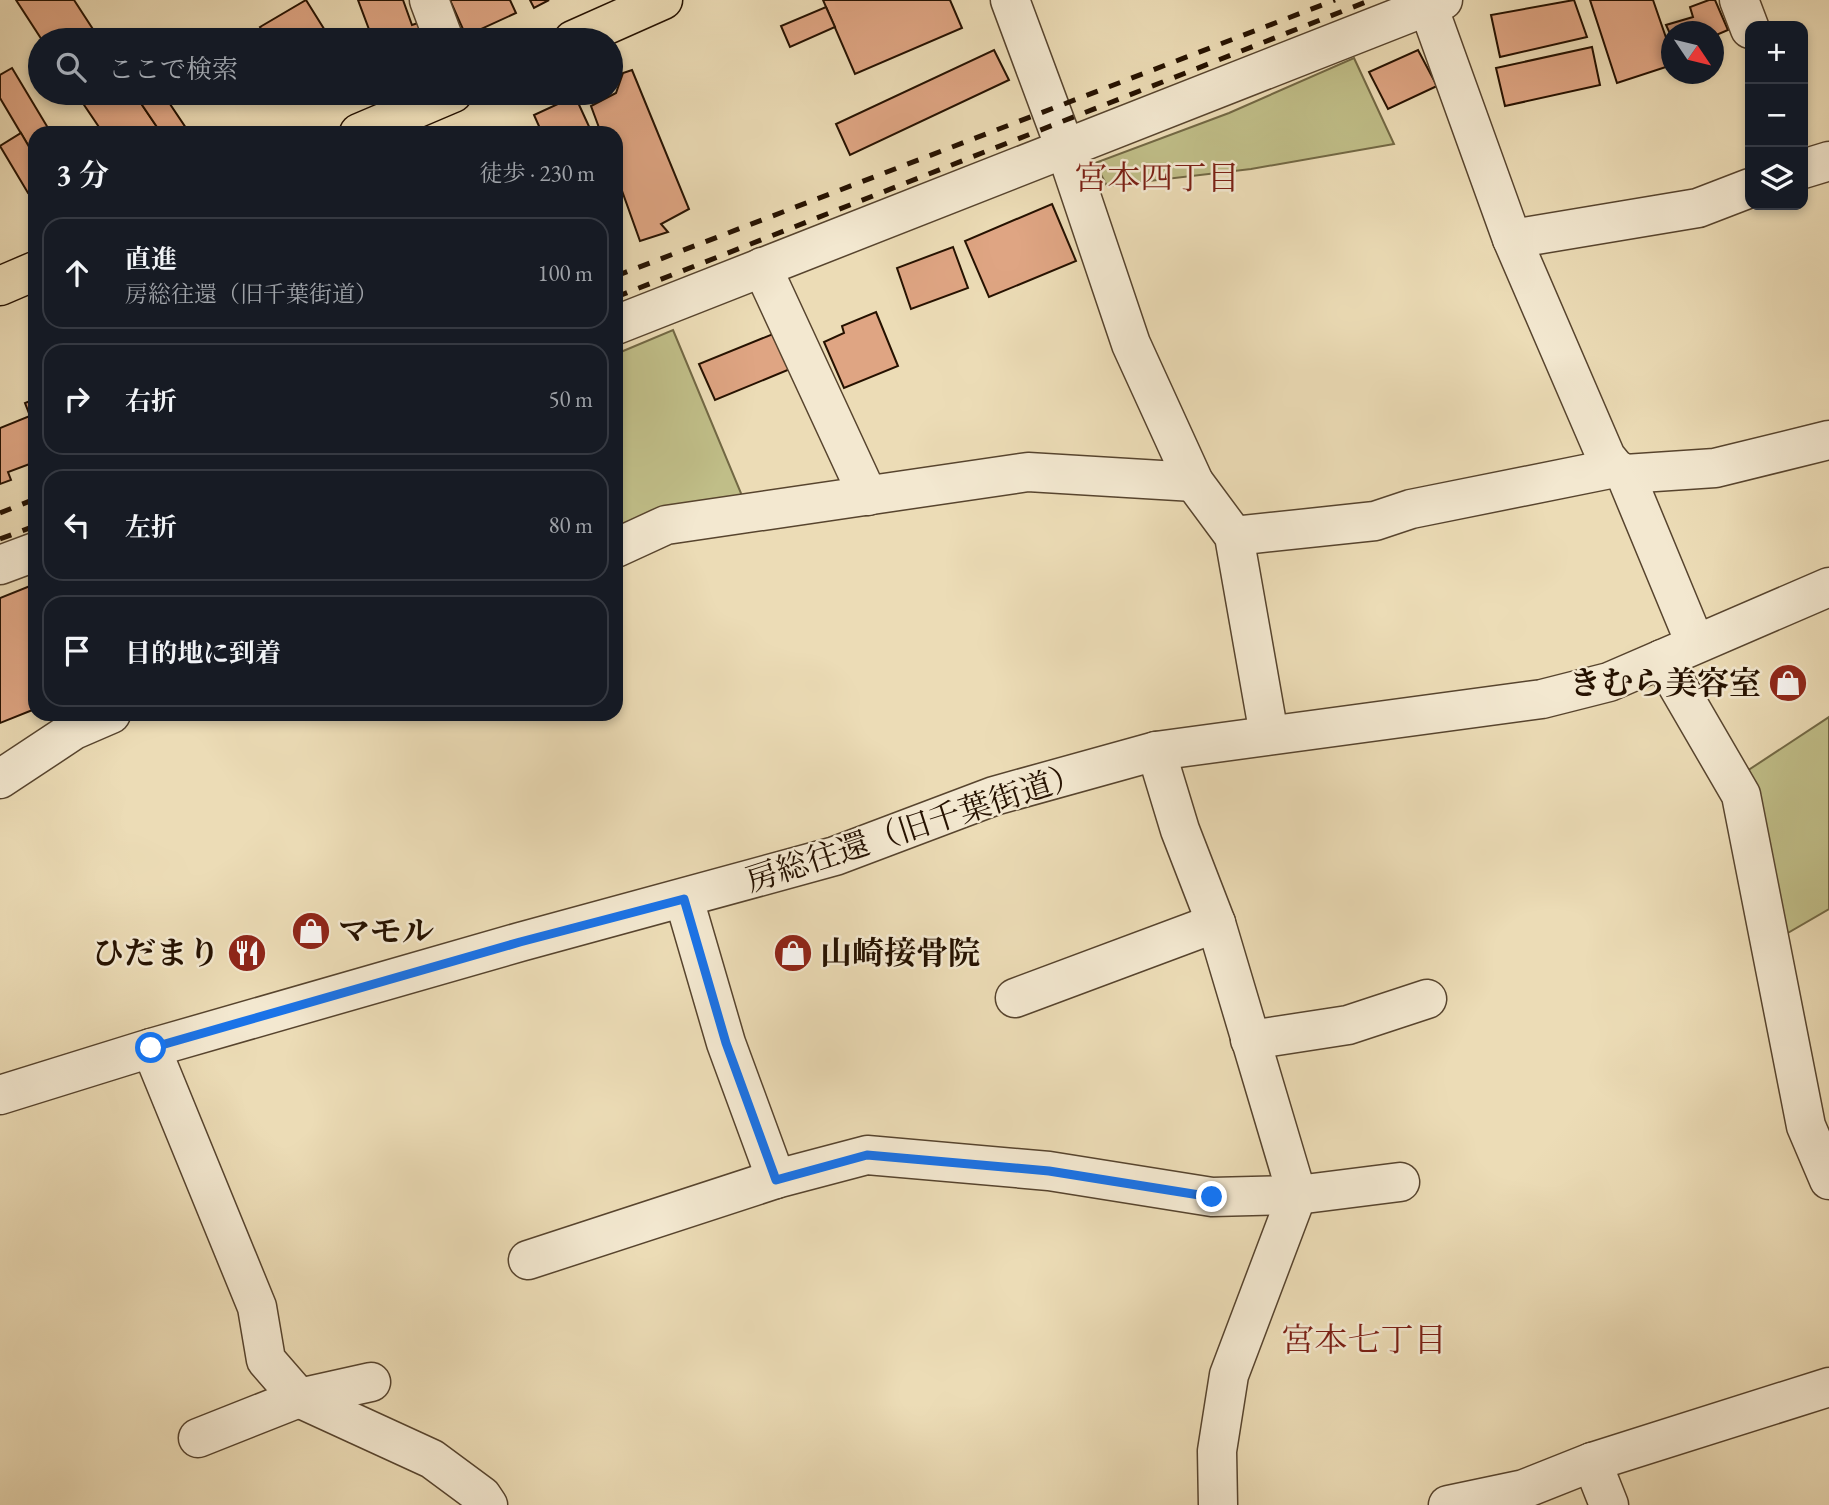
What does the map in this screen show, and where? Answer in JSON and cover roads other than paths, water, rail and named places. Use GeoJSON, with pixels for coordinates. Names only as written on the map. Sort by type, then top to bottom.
{"type":"FeatureCollection","features":[{"type":"Feature","properties":{"kind":"highway"},"geometry":{"type":"LineString","coordinates":[[592,28],[623,8],[663,0]]}},
{"type":"Feature","properties":{"kind":"highway"},"geometry":{"type":"LineString","coordinates":[[375,126],[425,105]]}},
{"type":"Feature","properties":{"kind":"highway"},"geometry":{"type":"LineString","coordinates":[[0,286],[28,274]]}},
{"type":"Feature","properties":{"kind":"street"},"geometry":{"type":"LineString","coordinates":[[429,0],[440,28]]}},
{"type":"Feature","properties":{"kind":"street"},"geometry":{"type":"LineString","coordinates":[[1010,0],[1065,148],[1131,344],[1194,482],[1234,536],[1269,735]]}},
{"type":"Feature","properties":{"kind":"street"},"geometry":{"type":"LineString","coordinates":[[1739,0],[1747,21]]}},
{"type":"Feature","properties":{"kind":"street"},"geometry":{"type":"LineString","coordinates":[[623,321],[1436,3],[1512,239],[1606,457],[1620,471],[1679,651],[1741,795],[1806,1126],[1829,1180]]}},
{"type":"Feature","properties":{"kind":"street"},"geometry":{"type":"LineString","coordinates":[[1512,239],[1699,208],[1745,190]]}},
{"type":"Feature","properties":{"kind":"street"},"geometry":{"type":"LineString","coordinates":[[762,267],[868,496]]}},
{"type":"Feature","properties":{"kind":"street"},"geometry":{"type":"LineString","coordinates":[[1234,536],[1375,521],[1411,509],[1620,471],[1715,468],[1829,440]]}},
{"type":"Feature","properties":{"kind":"street"},"geometry":{"type":"LineString","coordinates":[[623,545],[666,525],[1028,472],[1194,482]]}},
{"type":"Feature","properties":{"kind":"street"},"geometry":{"type":"LineString","coordinates":[[0,565],[28,555]]}},
{"type":"Feature","properties":{"kind":"street","name":"房総往還（旧千葉街道）"},"geometry":{"type":"LineString","coordinates":[[0,1094],[520,942],[835,856],[994,796],[1156,751],[1542,699],[1609,682],[1829,587]]}},
{"type":"Feature","properties":{"kind":"street"},"geometry":{"type":"LineString","coordinates":[[0,779],[74,730],[95,721]]}},
{"type":"Feature","properties":{"kind":"street"},"geometry":{"type":"LineString","coordinates":[[1156,751],[1180,830],[1216,923],[1297,1195],[1229,1375],[1217,1451],[1218,1505]]}},
{"type":"Feature","properties":{"kind":"street"},"geometry":{"type":"LineString","coordinates":[[684,899],[726,1043],[776,1180]]}},
{"type":"Feature","properties":{"kind":"street"},"geometry":{"type":"LineString","coordinates":[[1014,998],[1216,923]]}},
{"type":"Feature","properties":{"kind":"street"},"geometry":{"type":"LineString","coordinates":[[1250,1040],[1348,1025],[1427,999]]}},
{"type":"Feature","properties":{"kind":"street"},"geometry":{"type":"LineString","coordinates":[[151,1048],[257,1307],[266,1360],[299,1398],[432,1459],[482,1496],[488,1505]]}},
{"type":"Feature","properties":{"kind":"street"},"geometry":{"type":"LineString","coordinates":[[527,1260],[776,1180],[867,1155],[1049,1171],[1212,1197],[1297,1195],[1400,1182]]}},
{"type":"Feature","properties":{"kind":"street"},"geometry":{"type":"LineString","coordinates":[[198,1438],[299,1398],[371,1382]]}},
{"type":"Feature","properties":{"kind":"street"},"geometry":{"type":"LineString","coordinates":[[1448,1505],[1524,1489],[1592,1462],[1829,1387]]}},
{"type":"Feature","properties":{"kind":"street"},"geometry":{"type":"LineString","coordinates":[[1592,1462],[1609,1505]]}},
{"type":"Feature","properties":{"kind":"railway"},"geometry":{"type":"LineString","coordinates":[[623,273],[1335,0]]}},
{"type":"Feature","properties":{"kind":"railway"},"geometry":{"type":"LineString","coordinates":[[623,294],[1371,0]]}},
{"type":"Feature","properties":{"kind":"railway"},"geometry":{"type":"LineString","coordinates":[[0,513],[28,502]]}},
{"type":"Feature","properties":{"kind":"railway"},"geometry":{"type":"LineString","coordinates":[[0,539],[28,529]]}},
{"type":"Feature","properties":{"kind":"place","name":"きむら美容室"},"geometry":{"type":"Point","coordinates":[1788,683]}},
{"type":"Feature","properties":{"kind":"place","name":"マモル"},"geometry":{"type":"Point","coordinates":[311,931]}},
{"type":"Feature","properties":{"kind":"place","name":"ひだまり"},"geometry":{"type":"Point","coordinates":[247,953]}},
{"type":"Feature","properties":{"kind":"place","name":"山崎接骨院"},"geometry":{"type":"Point","coordinates":[793,953]}},
{"type":"Feature","properties":{"kind":"district","name":"宮本四丁目"},"geometry":{"type":"Point","coordinates":[1157,177]}},
{"type":"Feature","properties":{"kind":"district","name":"宮本七丁目"},"geometry":{"type":"Point","coordinates":[1364,1339]}}]}
